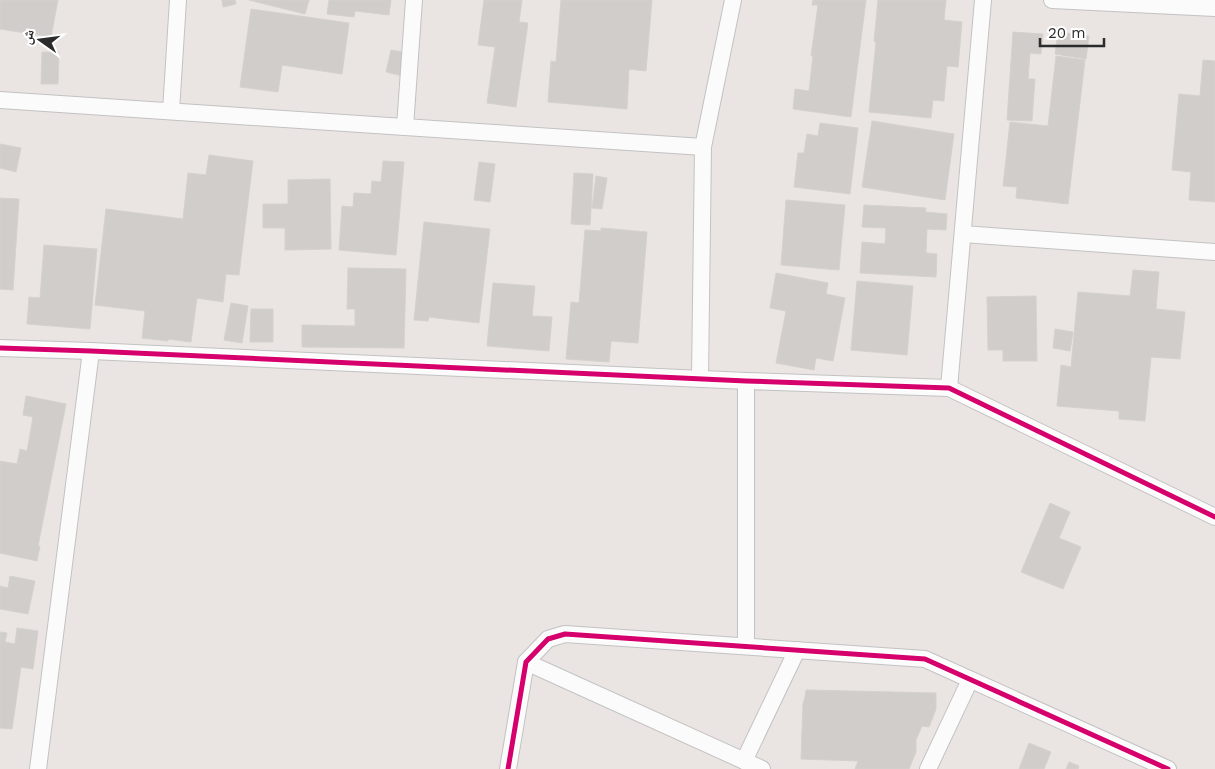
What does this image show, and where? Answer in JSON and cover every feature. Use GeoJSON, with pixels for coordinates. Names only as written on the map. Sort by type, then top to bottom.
{"type":"FeatureCollection","features":[{"type":"Feature","properties":{"kind":"street"},"geometry":{"type":"LineString","coordinates":[[171,111],[178,0]]}},
{"type":"Feature","properties":{"kind":"street"},"geometry":{"type":"LineString","coordinates":[[405,127],[414,0]]}},
{"type":"Feature","properties":{"kind":"street"},"geometry":{"type":"LineString","coordinates":[[700,379],[703,147],[733,0]]}},
{"type":"Feature","properties":{"kind":"street"},"geometry":{"type":"LineString","coordinates":[[949,388],[982,0]]}},
{"type":"Feature","properties":{"kind":"street"},"geometry":{"type":"LineString","coordinates":[[1052,0],[1215,8]]}},
{"type":"Feature","properties":{"kind":"street"},"geometry":{"type":"LineString","coordinates":[[0,100],[703,147]]}},
{"type":"Feature","properties":{"kind":"street"},"geometry":{"type":"LineString","coordinates":[[963,234],[1215,252]]}},
{"type":"Feature","properties":{"kind":"street"},"geometry":{"type":"LineString","coordinates":[[0,348],[746,382],[949,388],[1215,517]]}},
{"type":"Feature","properties":{"kind":"street"},"geometry":{"type":"LineString","coordinates":[[38,769],[91,351]]}},
{"type":"Feature","properties":{"kind":"street"},"geometry":{"type":"LineString","coordinates":[[746,382],[746,646]]}},
{"type":"Feature","properties":{"kind":"street"},"geometry":{"type":"LineString","coordinates":[[508,769],[526,662],[548,639],[564,634],[925,659],[1166,769]]}},
{"type":"Feature","properties":{"kind":"street"},"geometry":{"type":"LineString","coordinates":[[744,761],[797,650]]}},
{"type":"Feature","properties":{"kind":"street"},"geometry":{"type":"LineString","coordinates":[[526,662],[762,769]]}},
{"type":"Feature","properties":{"kind":"street"},"geometry":{"type":"LineString","coordinates":[[928,769],[970,680]]}},
{"type":"Feature","properties":{"kind":"building"},"geometry":{"type":"Polygon","coordinates":[[[0,0],[58,0],[51,37],[0,29],[0,0]]]}},
{"type":"Feature","properties":{"kind":"building"},"geometry":{"type":"Polygon","coordinates":[[[222,0],[235,0],[236,4],[223,7],[222,0]]]}},
{"type":"Feature","properties":{"kind":"building"},"geometry":{"type":"Polygon","coordinates":[[[249,0],[309,0],[305,14],[249,0]]]}},
{"type":"Feature","properties":{"kind":"building"},"geometry":{"type":"Polygon","coordinates":[[[329,0],[391,0],[389,15],[355,11],[354,17],[327,14],[329,0]]]}},
{"type":"Feature","properties":{"kind":"building"},"geometry":{"type":"Polygon","coordinates":[[[484,0],[522,0],[519,22],[528,23],[516,107],[487,103],[495,47],[478,45],[484,0]]]}},
{"type":"Feature","properties":{"kind":"building"},"geometry":{"type":"Polygon","coordinates":[[[561,0],[652,0],[646,71],[629,69],[627,109],[548,102],[551,61],[556,62],[561,0]]]}},
{"type":"Feature","properties":{"kind":"building"},"geometry":{"type":"Polygon","coordinates":[[[813,0],[866,0],[851,117],[793,109],[795,89],[809,91],[813,56],[811,56],[818,5],[812,5],[813,0]]]}},
{"type":"Feature","properties":{"kind":"building"},"geometry":{"type":"Polygon","coordinates":[[[878,0],[946,0],[944,20],[962,22],[958,67],[947,66],[944,101],[933,100],[931,118],[869,112],[878,0]]]}},
{"type":"Feature","properties":{"kind":"building"},"geometry":{"type":"Polygon","coordinates":[[[251,9],[349,23],[342,74],[282,65],[278,92],[240,87],[251,9]]]}},
{"type":"Feature","properties":{"kind":"building"},"geometry":{"type":"Polygon","coordinates":[[[1013,32],[1043,34],[1041,54],[1030,53],[1028,79],[1035,79],[1032,121],[1007,120],[1013,32]]]}},
{"type":"Feature","properties":{"kind":"building"},"geometry":{"type":"Polygon","coordinates":[[[1058,32],[1089,36],[1086,59],[1055,54],[1058,32]]]}},
{"type":"Feature","properties":{"kind":"building"},"geometry":{"type":"Polygon","coordinates":[[[391,50],[408,53],[403,76],[386,72],[391,50]]]}},
{"type":"Feature","properties":{"kind":"building"},"geometry":{"type":"Polygon","coordinates":[[[42,52],[59,52],[58,84],[41,84],[42,52]]]}},
{"type":"Feature","properties":{"kind":"building"},"geometry":{"type":"Polygon","coordinates":[[[1056,56],[1085,60],[1068,204],[1016,198],[1017,187],[1003,186],[1010,122],[1048,126],[1056,56]]]}},
{"type":"Feature","properties":{"kind":"building"},"geometry":{"type":"Polygon","coordinates":[[[1203,60],[1215,61],[1215,202],[1189,200],[1191,172],[1172,170],[1179,94],[1200,96],[1203,60]]]}},
{"type":"Feature","properties":{"kind":"building"},"geometry":{"type":"Polygon","coordinates":[[[872,121],[954,134],[945,200],[862,187],[872,121]]]}},
{"type":"Feature","properties":{"kind":"building"},"geometry":{"type":"Polygon","coordinates":[[[820,123],[858,128],[850,194],[794,187],[798,153],[804,153],[807,134],[818,136],[820,123]]]}},
{"type":"Feature","properties":{"kind":"building"},"geometry":{"type":"Polygon","coordinates":[[[0,144],[21,148],[16,172],[0,168],[0,144]]]}},
{"type":"Feature","properties":{"kind":"building"},"geometry":{"type":"Polygon","coordinates":[[[209,155],[253,161],[239,275],[226,274],[223,302],[197,298],[191,342],[142,338],[145,311],[95,305],[106,209],[183,219],[188,173],[206,175],[209,155]]]}},
{"type":"Feature","properties":{"kind":"building"},"geometry":{"type":"Polygon","coordinates":[[[383,161],[404,162],[396,255],[339,250],[342,206],[353,207],[354,193],[371,194],[372,181],[381,182],[383,161]]]}},
{"type":"Feature","properties":{"kind":"building"},"geometry":{"type":"Polygon","coordinates":[[[479,162],[495,164],[490,202],[474,200],[479,162]]]}},
{"type":"Feature","properties":{"kind":"building"},"geometry":{"type":"Polygon","coordinates":[[[574,173],[593,174],[590,225],[571,224],[574,173]]]}},
{"type":"Feature","properties":{"kind":"building"},"geometry":{"type":"Polygon","coordinates":[[[596,176],[607,178],[602,209],[592,208],[596,176]]]}},
{"type":"Feature","properties":{"kind":"building"},"geometry":{"type":"Polygon","coordinates":[[[330,179],[331,249],[285,250],[285,228],[263,228],[263,204],[288,204],[288,180],[330,179]]]}},
{"type":"Feature","properties":{"kind":"building"},"geometry":{"type":"Polygon","coordinates":[[[0,198],[19,199],[13,290],[0,289],[0,198]]]}},
{"type":"Feature","properties":{"kind":"building"},"geometry":{"type":"Polygon","coordinates":[[[786,200],[845,205],[839,270],[781,265],[786,200]]]}},
{"type":"Feature","properties":{"kind":"building"},"geometry":{"type":"Polygon","coordinates":[[[864,205],[926,208],[925,212],[947,214],[946,230],[927,229],[926,253],[937,254],[936,277],[860,273],[862,242],[885,244],[886,228],[862,227],[864,205]]]}},
{"type":"Feature","properties":{"kind":"building"},"geometry":{"type":"Polygon","coordinates":[[[424,222],[490,229],[479,323],[429,317],[428,321],[414,320],[424,222]]]}},
{"type":"Feature","properties":{"kind":"building"},"geometry":{"type":"Polygon","coordinates":[[[601,228],[647,232],[638,343],[611,341],[609,362],[566,359],[571,302],[579,303],[585,230],[601,231],[601,228]]]}},
{"type":"Feature","properties":{"kind":"building"},"geometry":{"type":"Polygon","coordinates":[[[44,245],[97,249],[90,329],[27,324],[29,297],[40,298],[44,245]]]}},
{"type":"Feature","properties":{"kind":"building"},"geometry":{"type":"Polygon","coordinates":[[[348,268],[406,269],[404,348],[302,347],[302,325],[355,326],[355,309],[347,309],[348,268]]]}},
{"type":"Feature","properties":{"kind":"building"},"geometry":{"type":"Polygon","coordinates":[[[1133,270],[1159,272],[1156,309],[1185,312],[1180,359],[1151,357],[1145,421],[1119,419],[1119,411],[1057,406],[1061,365],[1071,367],[1078,292],[1130,296],[1133,270]]]}},
{"type":"Feature","properties":{"kind":"building"},"geometry":{"type":"Polygon","coordinates":[[[776,273],[828,283],[826,294],[845,298],[833,361],[816,358],[814,370],[776,363],[786,311],[770,308],[776,273]]]}},
{"type":"Feature","properties":{"kind":"building"},"geometry":{"type":"Polygon","coordinates":[[[857,281],[913,286],[907,355],[851,350],[857,281]]]}},
{"type":"Feature","properties":{"kind":"building"},"geometry":{"type":"Polygon","coordinates":[[[493,283],[535,286],[532,316],[552,317],[549,351],[487,346],[493,283]]]}},
{"type":"Feature","properties":{"kind":"building"},"geometry":{"type":"Polygon","coordinates":[[[1036,296],[1037,361],[1003,361],[1003,350],[988,350],[987,297],[1036,296]]]}},
{"type":"Feature","properties":{"kind":"building"},"geometry":{"type":"Polygon","coordinates":[[[231,303],[248,306],[242,343],[224,340],[231,303]]]}},
{"type":"Feature","properties":{"kind":"building"},"geometry":{"type":"Polygon","coordinates":[[[251,309],[273,309],[273,342],[250,342],[251,309]]]}},
{"type":"Feature","properties":{"kind":"building"},"geometry":{"type":"Polygon","coordinates":[[[1055,329],[1073,332],[1070,351],[1053,348],[1055,329]]]}},
{"type":"Feature","properties":{"kind":"building"},"geometry":{"type":"Polygon","coordinates":[[[26,396],[66,404],[38,546],[40,546],[37,561],[0,553],[0,461],[17,464],[20,449],[27,451],[33,417],[23,415],[26,396]]]}},
{"type":"Feature","properties":{"kind":"building"},"geometry":{"type":"Polygon","coordinates":[[[1050,503],[1070,512],[1059,538],[1081,547],[1063,589],[1021,572],[1050,503]]]}},
{"type":"Feature","properties":{"kind":"building"},"geometry":{"type":"Polygon","coordinates":[[[10,576],[35,581],[28,614],[0,609],[0,586],[8,588],[10,576]]]}},
{"type":"Feature","properties":{"kind":"building"},"geometry":{"type":"Polygon","coordinates":[[[17,628],[38,631],[33,669],[21,667],[12,729],[0,728],[0,632],[7,633],[5,642],[15,644],[17,628]]]}},
{"type":"Feature","properties":{"kind":"building"},"geometry":{"type":"Polygon","coordinates":[[[806,690],[936,693],[936,709],[929,727],[922,726],[916,740],[916,752],[909,769],[855,769],[858,761],[801,759],[803,704],[806,690]]]}},
{"type":"Feature","properties":{"kind":"building"},"geometry":{"type":"Polygon","coordinates":[[[1029,743],[1051,752],[1044,769],[1019,769],[1029,743]]]}},
{"type":"Feature","properties":{"kind":"building"},"geometry":{"type":"Polygon","coordinates":[[[1069,762],[1079,766],[1078,769],[1066,769],[1069,762]]]}},
{"type":"Feature","properties":{"kind":"cycle path"},"geometry":{"type":"LineString","coordinates":[[0,348],[746,381],[949,388],[1215,517]]}},
{"type":"Feature","properties":{"kind":"cycle path"},"geometry":{"type":"LineString","coordinates":[[508,769],[526,662],[548,639],[565,634],[925,659],[1168,769]]}}]}
